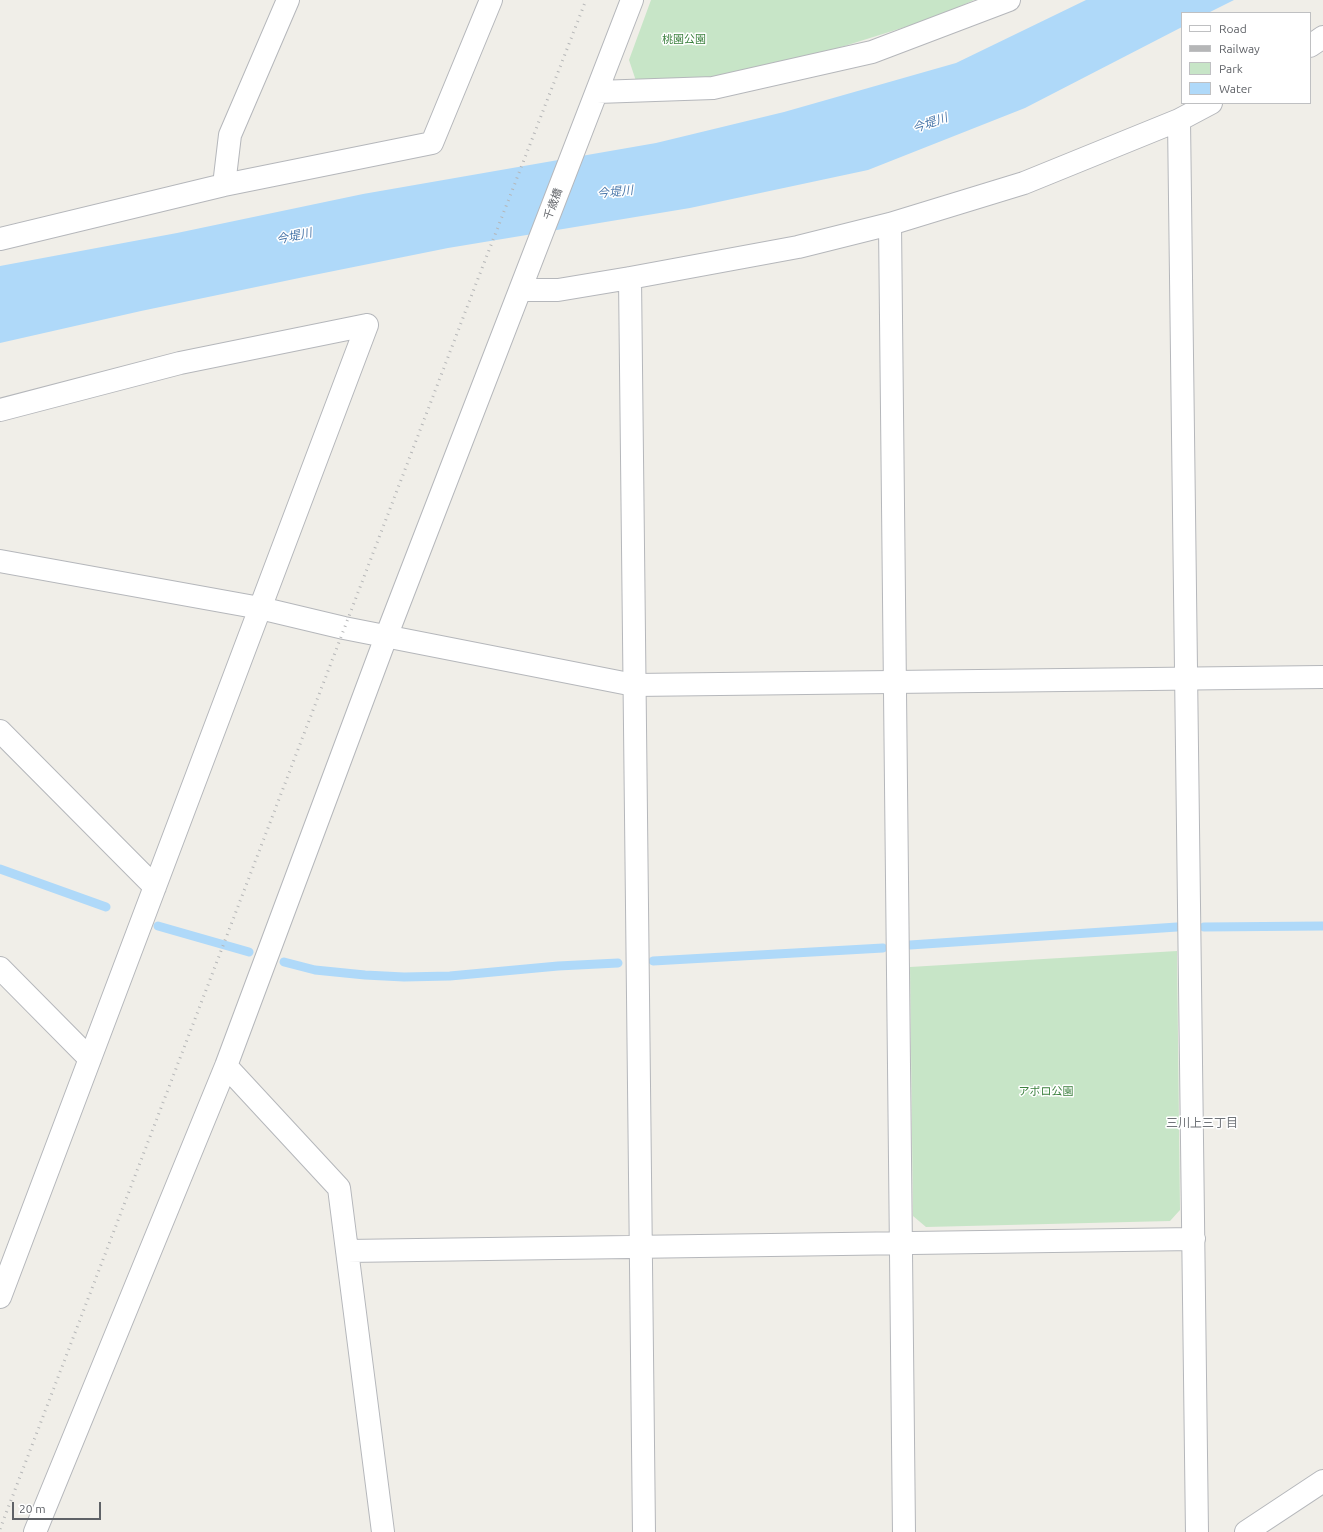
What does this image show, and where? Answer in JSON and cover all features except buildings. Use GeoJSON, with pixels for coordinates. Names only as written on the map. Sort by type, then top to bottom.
{"type":"FeatureCollection","features":[{"type":"Feature","properties":{"kind":"street"},"geometry":{"type":"LineString","coordinates":[[224,185],[230,135],[288,0]]}},
{"type":"Feature","properties":{"kind":"street"},"geometry":{"type":"LineString","coordinates":[[0,239],[224,185],[432,143],[492,0]]}},
{"type":"Feature","properties":{"kind":"street","name":"千歳橋"},"geometry":{"type":"LineString","coordinates":[[42,1528],[226,1066],[386,637],[632,0]]}},
{"type":"Feature","properties":{"kind":"street"},"geometry":{"type":"LineString","coordinates":[[597,92],[713,88],[872,52],[1009,0]]}},
{"type":"Feature","properties":{"kind":"street"},"geometry":{"type":"LineString","coordinates":[[1311,45],[1323,37]]}},
{"type":"Feature","properties":{"kind":"street"},"geometry":{"type":"LineString","coordinates":[[520,290],[558,290],[630,278],[798,247],[890,224],[1024,183],[1179,120],[1209,104]]}},
{"type":"Feature","properties":{"kind":"street"},"geometry":{"type":"LineString","coordinates":[[1179,120],[1197,1532]]}},
{"type":"Feature","properties":{"kind":"street"},"geometry":{"type":"LineString","coordinates":[[890,224],[904,1532]]}},
{"type":"Feature","properties":{"kind":"street"},"geometry":{"type":"LineString","coordinates":[[630,278],[644,1532]]}},
{"type":"Feature","properties":{"kind":"street"},"geometry":{"type":"LineString","coordinates":[[0,410],[180,363],[367,325],[0,1296]]}},
{"type":"Feature","properties":{"kind":"street"},"geometry":{"type":"LineString","coordinates":[[0,561],[260,608],[386,637],[634,685],[1323,677]]}},
{"type":"Feature","properties":{"kind":"street"},"geometry":{"type":"LineString","coordinates":[[0,731],[155,887]]}},
{"type":"Feature","properties":{"kind":"street"},"geometry":{"type":"LineString","coordinates":[[0,968],[90,1059]]}},
{"type":"Feature","properties":{"kind":"street"},"geometry":{"type":"LineString","coordinates":[[226,1066],[339,1188],[383,1532]]}},
{"type":"Feature","properties":{"kind":"street"},"geometry":{"type":"LineString","coordinates":[[347,1251],[1194,1239]]}},
{"type":"Feature","properties":{"kind":"street"},"geometry":{"type":"LineString","coordinates":[[1246,1532],[1323,1481]]}},
{"type":"Feature","properties":{"kind":"green space","name":"桃園公園"},"geometry":{"type":"Polygon","coordinates":[[[651,0],[974,0],[937,17],[752,75],[636,81],[629,60],[651,0]]]}},
{"type":"Feature","properties":{"kind":"green space","name":"アポロ公園"},"geometry":{"type":"Polygon","coordinates":[[[1177,951],[1180,1210],[1170,1221],[926,1227],[913,1216],[910,967],[1177,951]]]}},
{"type":"Feature","properties":{"kind":"water","name":"今堤川"},"geometry":{"type":"Polygon","coordinates":[[[1086,0],[1234,0],[1210,12],[1181,12],[1181,28],[1025,108],[868,170],[690,208],[448,248],[141,311],[0,343],[0,266],[177,233],[363,194],[656,143],[784,112],[956,63],[1086,0]]]}},
{"type":"Feature","properties":{"kind":"waterway"},"geometry":{"type":"LineString","coordinates":[[0,869],[106,907]]}},
{"type":"Feature","properties":{"kind":"waterway"},"geometry":{"type":"LineString","coordinates":[[158,926],[249,952]]}},
{"type":"Feature","properties":{"kind":"waterway"},"geometry":{"type":"LineString","coordinates":[[1204,927],[1323,926]]}},
{"type":"Feature","properties":{"kind":"waterway"},"geometry":{"type":"LineString","coordinates":[[910,945],[1177,927]]}},
{"type":"Feature","properties":{"kind":"waterway"},"geometry":{"type":"LineString","coordinates":[[653,961],[883,948]]}},
{"type":"Feature","properties":{"kind":"waterway"},"geometry":{"type":"LineString","coordinates":[[284,962],[315,970],[404,977],[450,976],[558,966],[618,963]]}},
{"type":"Feature","properties":{"kind":"railway"},"geometry":{"type":"LineString","coordinates":[[0,1529],[586,0]]}},
{"type":"Feature","properties":{"kind":"district","name":"三川上三丁目"},"geometry":{"type":"Point","coordinates":[1202,1123]}}]}
